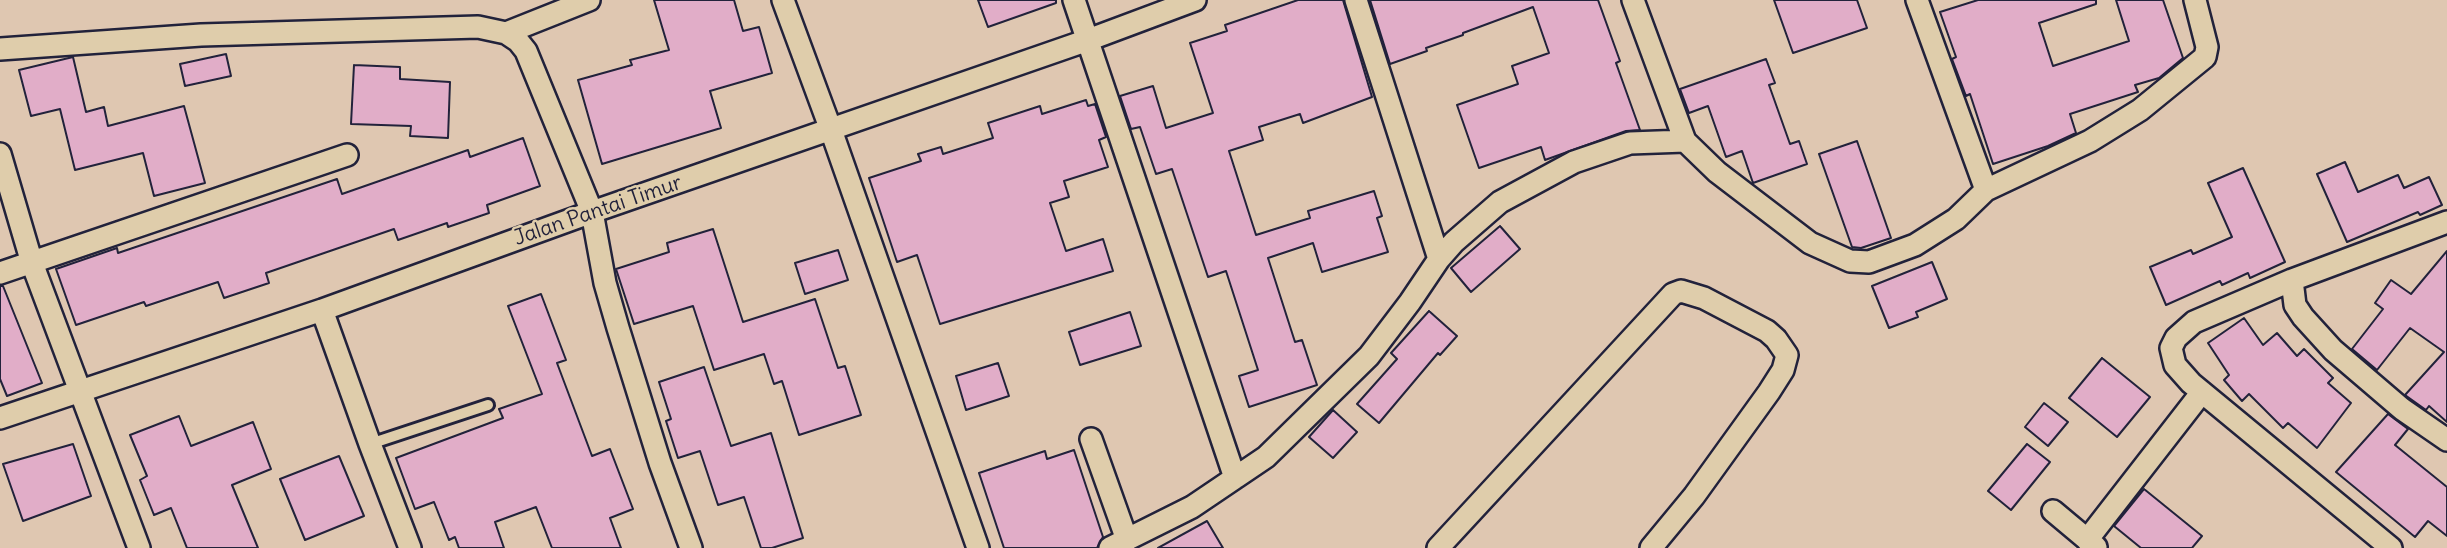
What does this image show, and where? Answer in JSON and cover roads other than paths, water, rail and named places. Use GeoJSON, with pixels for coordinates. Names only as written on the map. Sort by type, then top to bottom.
{"type":"FeatureCollection","features":[{"type":"Feature","properties":{"kind":"street"},"geometry":{"type":"LineString","coordinates":[[506,33],[589,0]]}},
{"type":"Feature","properties":{"kind":"street"},"geometry":{"type":"LineString","coordinates":[[783,0],[978,548]]}},
{"type":"Feature","properties":{"kind":"street"},"geometry":{"type":"LineString","coordinates":[[1074,0],[1235,478]]}},
{"type":"Feature","properties":{"kind":"street","name":"Jalan Pantai Timur"},"geometry":{"type":"LineString","coordinates":[[0,418],[322,310],[1195,0]]}},
{"type":"Feature","properties":{"kind":"street"},"geometry":{"type":"LineString","coordinates":[[1356,0],[1439,259]]}},
{"type":"Feature","properties":{"kind":"street"},"geometry":{"type":"LineString","coordinates":[[1633,0],[1685,141],[1717,172],[1810,243],[1850,261],[1868,262],[1915,245],[1956,219],[1986,190],[2090,141],[2140,110],[2205,57],[2207,47],[2195,0]]}},
{"type":"Feature","properties":{"kind":"street"},"geometry":{"type":"LineString","coordinates":[[1917,0],[1986,190]]}},
{"type":"Feature","properties":{"kind":"street"},"geometry":{"type":"LineString","coordinates":[[0,50],[201,35],[478,27],[506,33],[518,41],[526,51],[592,212],[605,282],[618,328],[660,463],[691,548]]}},
{"type":"Feature","properties":{"kind":"street"},"geometry":{"type":"LineString","coordinates":[[1091,439],[1118,544],[1192,507],[1266,457],[1369,356],[1439,259],[1454,242],[1500,202],[1574,162],[1630,143],[1685,141]]}},
{"type":"Feature","properties":{"kind":"street"},"geometry":{"type":"LineString","coordinates":[[0,154],[32,263],[139,548]]}},
{"type":"Feature","properties":{"kind":"street"},"geometry":{"type":"LineString","coordinates":[[0,273],[347,155]]}},
{"type":"Feature","properties":{"kind":"street"},"geometry":{"type":"LineString","coordinates":[[2391,548],[2202,392],[2175,365],[2171,348],[2176,338],[2194,322],[2292,280],[2447,222]]}},
{"type":"Feature","properties":{"kind":"street"},"geometry":{"type":"LineString","coordinates":[[2292,280],[2295,305],[2333,350],[2402,409],[2447,440]]}},
{"type":"Feature","properties":{"kind":"street"},"geometry":{"type":"LineString","coordinates":[[1438,548],[1677,290],[1704,298],[1767,331],[1787,355],[1783,370],[1769,392],[1694,496],[1651,548]]}},
{"type":"Feature","properties":{"kind":"street"},"geometry":{"type":"LineString","coordinates":[[322,310],[410,548]]}},
{"type":"Feature","properties":{"kind":"street"},"geometry":{"type":"LineString","coordinates":[[2053,511],[2093,544],[2202,392]]}},
{"type":"Feature","properties":{"kind":"lane"},"geometry":{"type":"LineString","coordinates":[[370,444],[488,405]]}}]}
